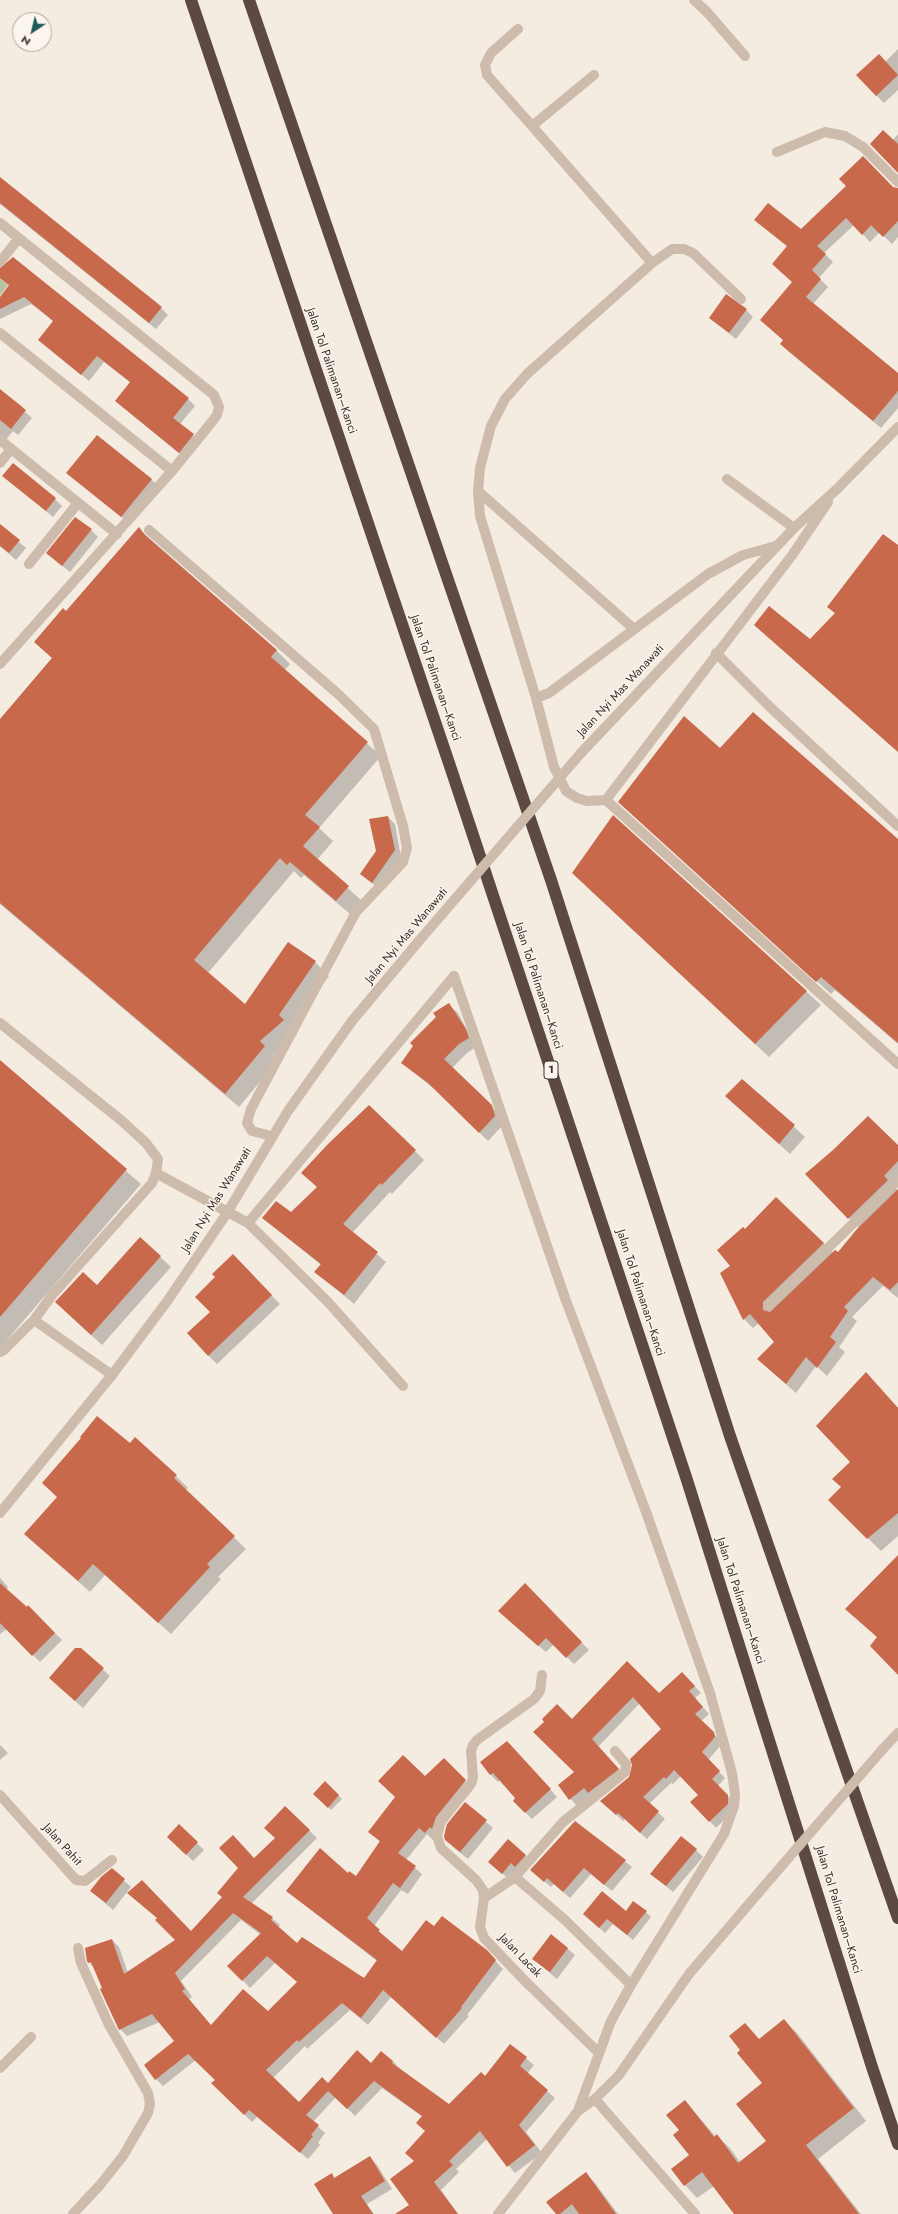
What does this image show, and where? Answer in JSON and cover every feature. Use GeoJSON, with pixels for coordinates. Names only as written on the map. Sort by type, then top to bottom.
{"type":"FeatureCollection","features":[{"type":"Feature","properties":{"kind":"highway","name":"Jalan Tol Palimanan–Kanci"},"geometry":{"type":"LineString","coordinates":[[191,0],[451,769],[683,1469],[872,2067],[898,2144]]}},
{"type":"Feature","properties":{"kind":"highway"},"geometry":{"type":"LineString","coordinates":[[249,0],[551,880],[730,1436],[814,1682],[884,1874],[898,1908]]}},
{"type":"Feature","properties":{"kind":"highway"},"geometry":{"type":"LineString","coordinates":[[884,1874],[898,1918]]}},
{"type":"Feature","properties":{"kind":"street"},"geometry":{"type":"LineString","coordinates":[[694,0],[707,12],[745,56]]}},
{"type":"Feature","properties":{"kind":"street"},"geometry":{"type":"LineString","coordinates":[[518,29],[491,53],[485,65],[486,76],[532,126],[652,263]]}},
{"type":"Feature","properties":{"kind":"street"},"geometry":{"type":"LineString","coordinates":[[532,126],[594,75]]}},
{"type":"Feature","properties":{"kind":"street"},"geometry":{"type":"LineString","coordinates":[[777,152],[825,132],[845,136],[863,147],[898,182]]}},
{"type":"Feature","properties":{"kind":"street"},"geometry":{"type":"LineString","coordinates":[[0,224],[214,395],[219,406],[217,415],[172,470],[117,534],[0,664]]}},
{"type":"Feature","properties":{"kind":"street"},"geometry":{"type":"LineString","coordinates":[[0,262],[18,238]]}},
{"type":"Feature","properties":{"kind":"street"},"geometry":{"type":"LineString","coordinates":[[741,299],[693,253],[684,249],[672,249],[652,263],[527,374],[505,399],[491,426],[480,468],[478,491],[480,516],[536,698],[554,767],[566,791],[576,798],[587,801],[606,800],[898,1064]]}},
{"type":"Feature","properties":{"kind":"street"},"geometry":{"type":"LineString","coordinates":[[0,333],[172,470]]}},
{"type":"Feature","properties":{"kind":"street","name":"Jalan Nyi Mas Wanawati"},"geometry":{"type":"LineString","coordinates":[[0,1513],[112,1375],[168,1300],[227,1212],[271,1136],[352,1021],[581,753],[776,546],[837,489],[898,427]]}},
{"type":"Feature","properties":{"kind":"street"},"geometry":{"type":"LineString","coordinates":[[0,440],[117,534]]}},
{"type":"Feature","properties":{"kind":"street"},"geometry":{"type":"LineString","coordinates":[[0,463],[11,449]]}},
{"type":"Feature","properties":{"kind":"street"},"geometry":{"type":"LineString","coordinates":[[727,479],[794,528]]}},
{"type":"Feature","properties":{"kind":"street"},"geometry":{"type":"LineString","coordinates":[[606,800],[716,653],[793,554],[837,489]]}},
{"type":"Feature","properties":{"kind":"street"},"geometry":{"type":"LineString","coordinates":[[478,491],[634,629]]}},
{"type":"Feature","properties":{"kind":"street"},"geometry":{"type":"LineString","coordinates":[[29,564],[78,503]]}},
{"type":"Feature","properties":{"kind":"street"},"geometry":{"type":"LineString","coordinates":[[149,530],[343,698],[374,729],[403,826],[406,848],[403,862],[356,912],[251,1109],[247,1124],[252,1131],[271,1136]]}},
{"type":"Feature","properties":{"kind":"street"},"geometry":{"type":"LineString","coordinates":[[536,698],[549,693],[708,574],[743,555],[776,546]]}},
{"type":"Feature","properties":{"kind":"street"},"geometry":{"type":"LineString","coordinates":[[716,653],[771,708],[898,826]]}},
{"type":"Feature","properties":{"kind":"street"},"geometry":{"type":"LineString","coordinates":[[248,1223],[454,976],[565,1298],[645,1509],[710,1693],[732,1773],[734,1806],[724,1834],[631,1985],[612,2021],[578,2111]]}},
{"type":"Feature","properties":{"kind":"street"},"geometry":{"type":"LineString","coordinates":[[0,1023],[122,1121],[146,1143],[158,1159],[156,1172],[152,1183],[53,1294],[34,1320],[4,1350],[0,1352]]}},
{"type":"Feature","properties":{"kind":"street"},"geometry":{"type":"LineString","coordinates":[[156,1172],[248,1223],[327,1301],[403,1386]]}},
{"type":"Feature","properties":{"kind":"street"},"geometry":{"type":"LineString","coordinates":[[768,1306],[898,1180]]}},
{"type":"Feature","properties":{"kind":"street"},"geometry":{"type":"LineString","coordinates":[[34,1320],[112,1375]]}},
{"type":"Feature","properties":{"kind":"street"},"geometry":{"type":"LineString","coordinates":[[542,1675],[540,1691],[534,1699],[477,1740],[473,1745],[471,1751],[473,1778],[441,1821],[437,1836],[441,1848],[476,1880],[483,1890],[484,1898],[515,1877],[563,1822],[625,1772],[626,1764],[615,1751]]}},
{"type":"Feature","properties":{"kind":"street"},"geometry":{"type":"LineString","coordinates":[[498,2214],[578,2111],[595,2099],[619,2075],[689,1974],[772,1876],[898,1733]]}},
{"type":"Feature","properties":{"kind":"street","name":"Jalan Pahit"},"geometry":{"type":"LineString","coordinates":[[0,1795],[76,1880],[85,1881],[112,1860]]}},
{"type":"Feature","properties":{"kind":"street"},"geometry":{"type":"LineString","coordinates":[[515,1877],[565,1920],[631,1985]]}},
{"type":"Feature","properties":{"kind":"street","name":"Jalan Lacak"},"geometry":{"type":"LineString","coordinates":[[484,1898],[480,1927],[484,1938],[600,2052]]}},
{"type":"Feature","properties":{"kind":"street"},"geometry":{"type":"LineString","coordinates":[[74,2214],[123,2156],[148,2113],[150,2104],[148,2093],[109,2025],[81,1963],[78,1948]]}},
{"type":"Feature","properties":{"kind":"street"},"geometry":{"type":"LineString","coordinates":[[0,2068],[31,2037]]}},
{"type":"Feature","properties":{"kind":"street"},"geometry":{"type":"LineString","coordinates":[[595,2099],[694,2214]]}},
{"type":"Feature","properties":{"kind":"green space"},"geometry":{"type":"Polygon","coordinates":[[[0,279],[8,285],[0,296],[0,279]]]}},
{"type":"Feature","properties":{"kind":"building"},"geometry":{"type":"Polygon","coordinates":[[[879,54],[898,75],[876,96],[856,75],[879,54]]]}},
{"type":"Feature","properties":{"kind":"building"},"geometry":{"type":"Polygon","coordinates":[[[883,130],[898,144],[898,173],[870,144],[883,130]]]}},
{"type":"Feature","properties":{"kind":"building"},"geometry":{"type":"Polygon","coordinates":[[[863,156],[893,187],[898,188],[898,221],[883,237],[871,225],[862,235],[846,218],[817,246],[826,254],[812,270],[821,279],[806,297],[898,373],[898,391],[873,421],[780,344],[783,340],[760,320],[792,282],[772,264],[787,246],[754,220],[768,203],[801,229],[846,186],[839,179],[863,156]]]}},
{"type":"Feature","properties":{"kind":"building"},"geometry":{"type":"Polygon","coordinates":[[[0,177],[162,307],[149,323],[0,203],[0,177]]]}},
{"type":"Feature","properties":{"kind":"building"},"geometry":{"type":"Polygon","coordinates":[[[13,257],[189,398],[173,418],[194,434],[179,453],[115,401],[130,382],[97,356],[81,375],[38,340],[53,321],[24,297],[0,309],[0,297],[9,285],[0,278],[0,268],[13,257]]]}},
{"type":"Feature","properties":{"kind":"building"},"geometry":{"type":"Polygon","coordinates":[[[726,294],[747,309],[729,333],[709,318],[726,294]]]}},
{"type":"Feature","properties":{"kind":"building"},"geometry":{"type":"Polygon","coordinates":[[[0,389],[26,410],[11,429],[0,420],[0,389]]]}},
{"type":"Feature","properties":{"kind":"building"},"geometry":{"type":"Polygon","coordinates":[[[97,435],[152,479],[121,517],[66,473],[97,435]]]}},
{"type":"Feature","properties":{"kind":"building"},"geometry":{"type":"Polygon","coordinates":[[[13,463],[56,498],[46,511],[2,476],[13,463]]]}},
{"type":"Feature","properties":{"kind":"building"},"geometry":{"type":"Polygon","coordinates":[[[75,517],[92,529],[62,566],[46,553],[75,517]]]}},
{"type":"Feature","properties":{"kind":"building"},"geometry":{"type":"Polygon","coordinates":[[[0,524],[20,540],[9,553],[0,546],[0,524]]]}},
{"type":"Feature","properties":{"kind":"building"},"geometry":{"type":"Polygon","coordinates":[[[139,527],[145,535],[277,650],[271,657],[368,742],[305,815],[320,827],[303,846],[349,886],[336,901],[290,862],[287,865],[280,858],[194,960],[245,1004],[288,942],[316,961],[279,1015],[284,1020],[260,1041],[265,1046],[225,1094],[0,903],[0,719],[52,658],[34,642],[63,608],[66,611],[139,527]]]}},
{"type":"Feature","properties":{"kind":"building"},"geometry":{"type":"Polygon","coordinates":[[[883,534],[898,545],[898,752],[754,625],[769,606],[810,639],[835,613],[827,607],[883,534]]]}},
{"type":"Feature","properties":{"kind":"building"},"geometry":{"type":"Polygon","coordinates":[[[753,712],[898,839],[898,1043],[821,977],[816,982],[618,802],[684,716],[720,748],[753,712]]]}},
{"type":"Feature","properties":{"kind":"building"},"geometry":{"type":"Polygon","coordinates":[[[613,815],[807,991],[755,1044],[572,873],[613,815]]]}},
{"type":"Feature","properties":{"kind":"building"},"geometry":{"type":"Polygon","coordinates":[[[388,816],[395,850],[372,883],[360,874],[376,851],[369,819],[388,816]]]}},
{"type":"Feature","properties":{"kind":"building"},"geometry":{"type":"Polygon","coordinates":[[[449,1003],[466,1029],[469,1038],[459,1044],[444,1059],[492,1105],[495,1116],[479,1133],[428,1083],[401,1063],[413,1046],[410,1043],[436,1017],[433,1013],[449,1003]]]}},
{"type":"Feature","properties":{"kind":"building"},"geometry":{"type":"Polygon","coordinates":[[[0,1060],[127,1169],[0,1317],[0,1060]]]}},
{"type":"Feature","properties":{"kind":"building"},"geometry":{"type":"Polygon","coordinates":[[[742,1079],[795,1125],[779,1144],[725,1096],[742,1079]]]}},
{"type":"Feature","properties":{"kind":"building"},"geometry":{"type":"Polygon","coordinates":[[[369,1105],[416,1150],[382,1185],[380,1183],[343,1224],[378,1252],[344,1295],[314,1272],[321,1264],[262,1218],[276,1201],[291,1212],[317,1187],[301,1173],[328,1144],[369,1105]]]}},
{"type":"Feature","properties":{"kind":"building"},"geometry":{"type":"Polygon","coordinates":[[[868,1116],[898,1145],[898,1161],[884,1176],[888,1180],[848,1219],[805,1174],[833,1150],[868,1116]]]}},
{"type":"Feature","properties":{"kind":"building"},"geometry":{"type":"Polygon","coordinates":[[[898,1189],[898,1282],[890,1290],[873,1277],[844,1307],[848,1311],[830,1337],[836,1342],[817,1368],[806,1357],[786,1384],[757,1359],[774,1342],[750,1314],[743,1320],[720,1273],[730,1266],[717,1250],[743,1227],[745,1229],[776,1197],[824,1243],[763,1302],[763,1310],[770,1312],[835,1250],[838,1252],[857,1229],[898,1189]]]}},
{"type":"Feature","properties":{"kind":"building"},"geometry":{"type":"Polygon","coordinates":[[[140,1237],[161,1256],[91,1335],[55,1302],[83,1272],[97,1285],[140,1237]]]}},
{"type":"Feature","properties":{"kind":"building"},"geometry":{"type":"Polygon","coordinates":[[[233,1254],[272,1295],[208,1356],[187,1333],[210,1312],[195,1297],[215,1277],[212,1274],[233,1254]]]}},
{"type":"Feature","properties":{"kind":"building"},"geometry":{"type":"Polygon","coordinates":[[[866,1372],[898,1408],[898,1513],[867,1539],[828,1500],[841,1487],[832,1479],[850,1462],[816,1426],[866,1372]]]}},
{"type":"Feature","properties":{"kind":"building"},"geometry":{"type":"Polygon","coordinates":[[[97,1416],[130,1443],[135,1437],[177,1475],[174,1478],[235,1536],[207,1564],[210,1567],[158,1623],[93,1564],[78,1581],[24,1534],[57,1497],[42,1483],[81,1438],[80,1437],[97,1416]]]}},
{"type":"Feature","properties":{"kind":"building"},"geometry":{"type":"Polygon","coordinates":[[[898,1555],[898,1675],[870,1646],[877,1637],[845,1609],[898,1555]]]}},
{"type":"Feature","properties":{"kind":"building"},"geometry":{"type":"Polygon","coordinates":[[[0,1583],[27,1607],[28,1605],[55,1633],[32,1656],[0,1623],[0,1583]]]}},
{"type":"Feature","properties":{"kind":"building"},"geometry":{"type":"Polygon","coordinates":[[[525,1583],[582,1642],[566,1658],[546,1638],[538,1646],[498,1611],[525,1583]]]}},
{"type":"Feature","properties":{"kind":"building"},"geometry":{"type":"Polygon","coordinates":[[[75,1648],[81,1648],[104,1668],[75,1701],[49,1678],[75,1648]]]}},
{"type":"Feature","properties":{"kind":"building"},"geometry":{"type":"Polygon","coordinates":[[[627,1661],[659,1693],[682,1672],[695,1686],[689,1691],[703,1707],[695,1714],[714,1732],[715,1737],[702,1752],[720,1771],[712,1779],[728,1795],[728,1804],[709,1822],[690,1802],[698,1795],[674,1770],[666,1779],[664,1777],[643,1797],[659,1811],[640,1833],[618,1813],[616,1815],[600,1801],[629,1777],[632,1765],[630,1759],[661,1729],[633,1697],[592,1739],[619,1769],[588,1793],[584,1788],[569,1800],[558,1785],[574,1772],[533,1732],[544,1722],[542,1719],[557,1704],[572,1719],[627,1661]]]}},
{"type":"Feature","properties":{"kind":"building"},"geometry":{"type":"Polygon","coordinates":[[[507,1741],[551,1789],[525,1813],[513,1801],[515,1798],[493,1773],[490,1775],[480,1762],[507,1741]]]}},
{"type":"Feature","properties":{"kind":"building"},"geometry":{"type":"Polygon","coordinates":[[[403,1755],[425,1776],[444,1758],[466,1780],[436,1817],[432,1829],[430,1827],[425,1833],[419,1828],[398,1853],[416,1866],[400,1888],[393,1883],[367,1918],[380,1930],[378,1931],[402,1951],[426,1920],[434,1926],[442,1916],[487,1950],[496,1960],[461,2007],[462,2008],[436,2038],[383,1990],[361,2018],[342,2003],[299,2042],[297,2040],[266,2070],[299,2102],[322,2077],[328,2083],[357,2050],[371,2063],[381,2051],[393,2061],[392,2063],[449,2104],[481,2072],[485,2076],[510,2044],[527,2057],[520,2066],[548,2090],[519,2125],[535,2145],[507,2167],[480,2131],[449,2161],[453,2165],[434,2182],[458,2214],[395,2214],[409,2205],[390,2179],[414,2161],[405,2153],[425,2131],[416,2123],[422,2116],[374,2081],[347,2109],[328,2091],[306,2115],[319,2125],[311,2135],[313,2136],[300,2153],[249,2110],[244,2115],[211,2083],[215,2080],[188,2054],[155,2080],[144,2065],[174,2041],[152,2014],[119,2030],[100,1989],[102,1988],[91,1962],[88,1963],[87,1961],[85,1948],[112,1939],[124,1974],[175,1940],[155,1920],[157,1918],[127,1893],[142,1880],[191,1931],[222,1897],[217,1893],[238,1868],[219,1848],[233,1835],[254,1858],[275,1838],[264,1828],[285,1806],[310,1830],[243,1897],[273,1917],[271,1920],[297,1943],[302,1937],[364,1978],[377,1960],[286,1891],[320,1848],[348,1873],[349,1871],[356,1876],[380,1841],[368,1832],[395,1797],[378,1781],[403,1755]],[[233,1913],[175,1973],[185,1989],[182,1991],[211,2025],[243,1989],[268,2011],[297,1982],[267,1956],[242,1981],[227,1966],[261,1933],[233,1913]]]}},
{"type":"Feature","properties":{"kind":"building"},"geometry":{"type":"Polygon","coordinates":[[[325,1781],[339,1795],[328,1808],[313,1794],[325,1781]]]}},
{"type":"Feature","properties":{"kind":"building"},"geometry":{"type":"Polygon","coordinates":[[[465,1802],[487,1820],[460,1852],[445,1840],[444,1836],[447,1824],[465,1802]]]}},
{"type":"Feature","properties":{"kind":"building"},"geometry":{"type":"Polygon","coordinates":[[[575,1821],[626,1860],[604,1885],[584,1868],[563,1892],[547,1878],[544,1882],[530,1870],[575,1821]]]}},
{"type":"Feature","properties":{"kind":"building"},"geometry":{"type":"Polygon","coordinates":[[[179,1824],[198,1842],[186,1855],[167,1837],[179,1824]]]}},
{"type":"Feature","properties":{"kind":"building"},"geometry":{"type":"Polygon","coordinates":[[[681,1836],[697,1849],[666,1886],[650,1874],[681,1836]]]}},
{"type":"Feature","properties":{"kind":"building"},"geometry":{"type":"Polygon","coordinates":[[[508,1839],[526,1855],[515,1867],[511,1863],[502,1874],[488,1862],[508,1839]]]}},
{"type":"Feature","properties":{"kind":"building"},"geometry":{"type":"Polygon","coordinates":[[[112,1868],[125,1879],[106,1903],[90,1891],[101,1877],[112,1868]]]}},
{"type":"Feature","properties":{"kind":"building"},"geometry":{"type":"Polygon","coordinates":[[[602,1891],[626,1911],[633,1901],[647,1911],[627,1935],[607,1919],[599,1928],[583,1914],[602,1891]]]}},
{"type":"Feature","properties":{"kind":"building"},"geometry":{"type":"Polygon","coordinates":[[[551,1934],[568,1948],[550,1972],[532,1959],[551,1934]]]}},
{"type":"Feature","properties":{"kind":"building"},"geometry":{"type":"Polygon","coordinates":[[[784,2019],[854,2108],[806,2145],[859,2214],[734,2214],[702,2172],[684,2186],[671,2169],[689,2155],[673,2135],[679,2130],[666,2115],[685,2100],[714,2137],[717,2134],[738,2163],[766,2141],[736,2104],[762,2083],[737,2053],[740,2050],[729,2036],[745,2023],[759,2039],[784,2019]]]}},
{"type":"Feature","properties":{"kind":"building"},"geometry":{"type":"Polygon","coordinates":[[[370,2156],[385,2181],[361,2196],[373,2214],[333,2214],[314,2184],[332,2173],[334,2178],[370,2156]]]}},
{"type":"Feature","properties":{"kind":"building"},"geometry":{"type":"Polygon","coordinates":[[[586,2172],[616,2214],[579,2214],[572,2204],[560,2214],[556,2214],[546,2202],[586,2172]]]}}]}
